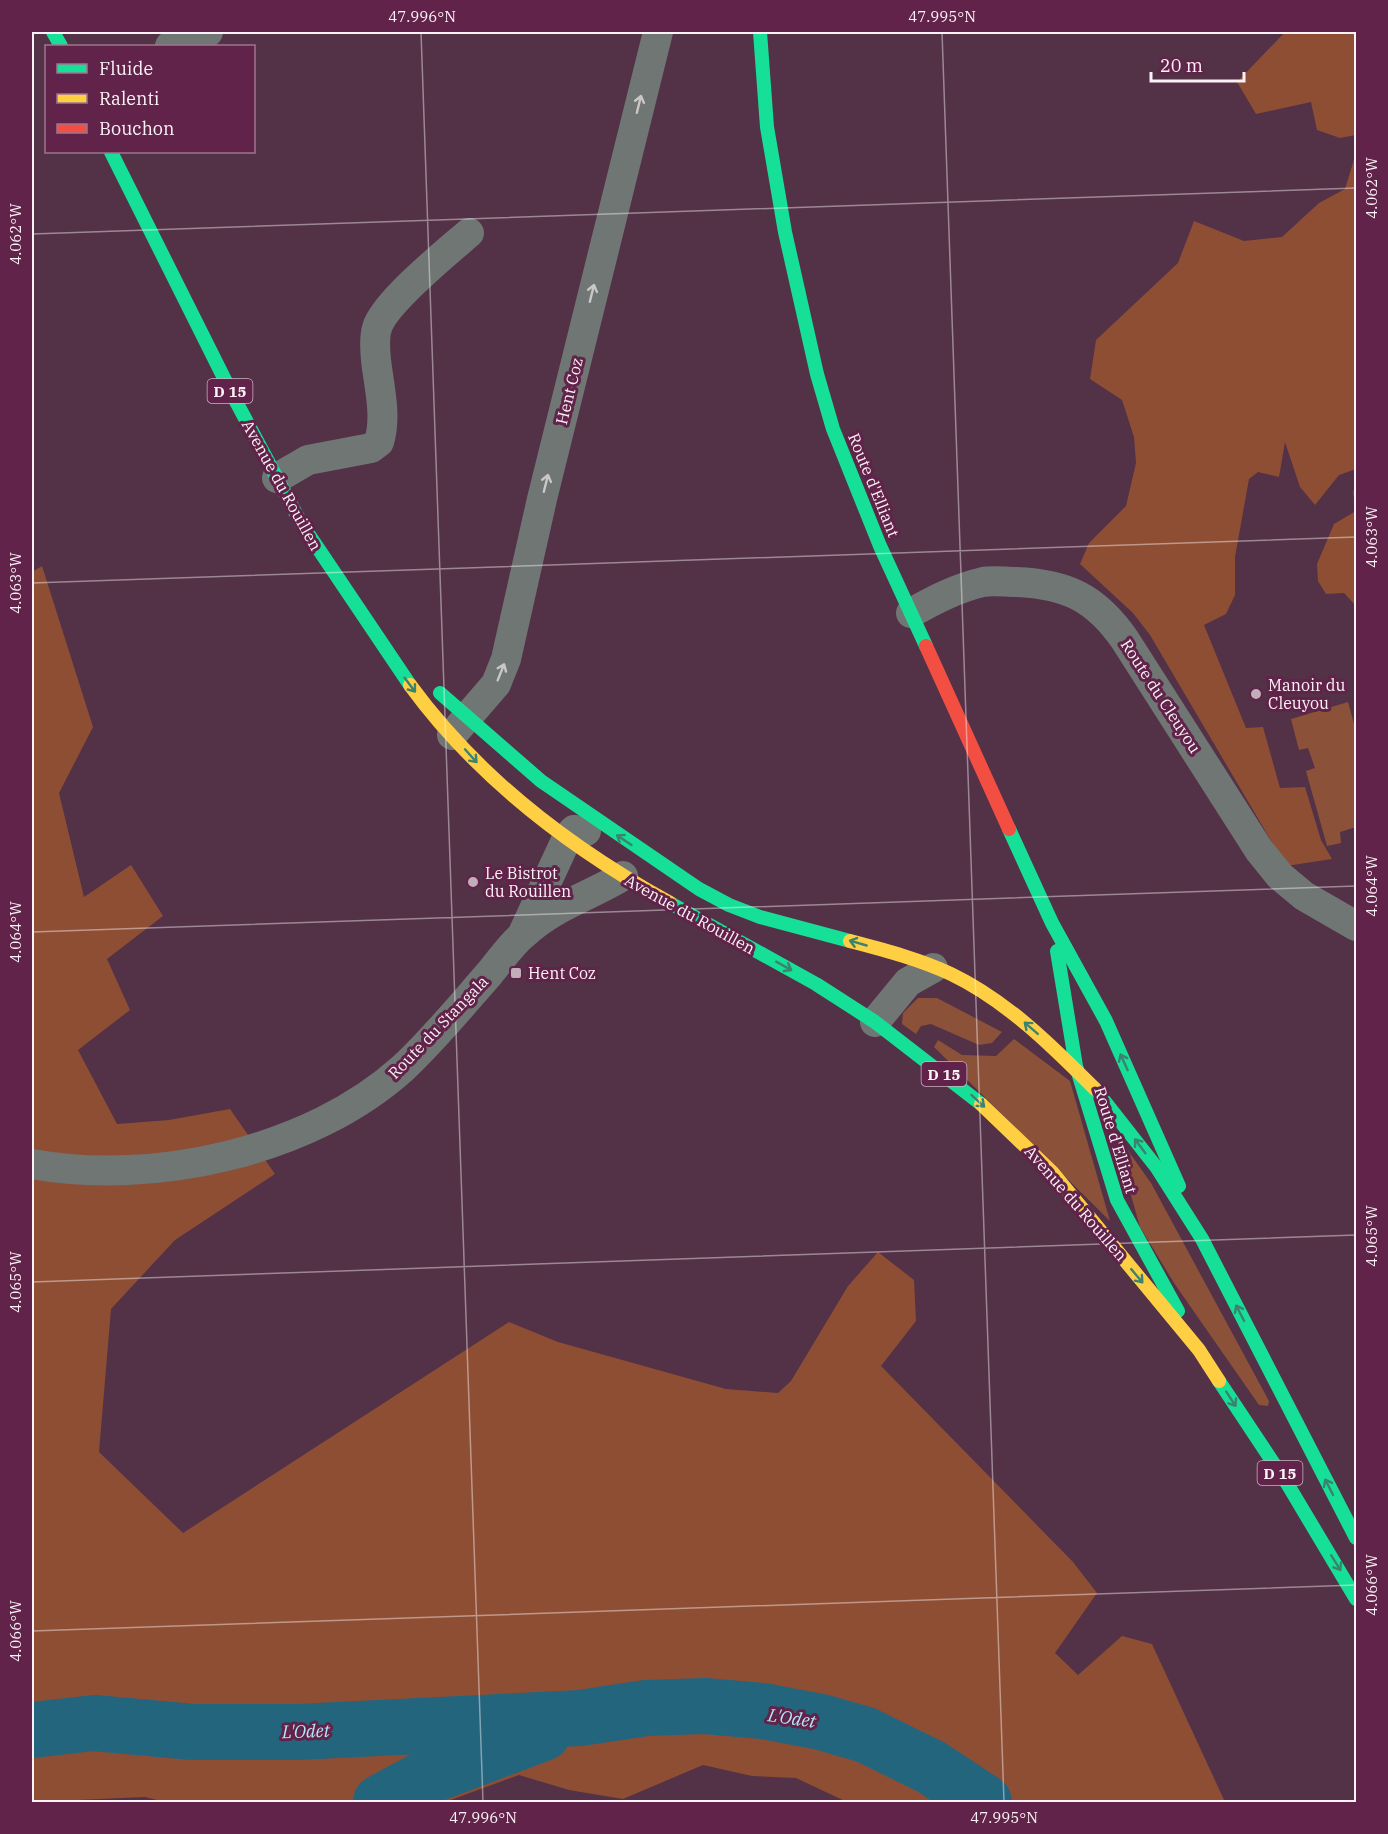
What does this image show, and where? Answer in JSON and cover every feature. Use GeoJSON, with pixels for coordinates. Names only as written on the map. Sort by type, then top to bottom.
{"type":"FeatureCollection","features":[{"type":"Feature","properties":{"kind":"main road","name":"Route d'Elliant"},"geometry":{"type":"LineString","coordinates":[[760,32],[767,127],[775,174],[817,374],[853,482],[1052,923],[1106,1021],[1199,1231]]}},
{"type":"Feature","properties":{"kind":"main road","name":"Avenue du Rouillen"},"geometry":{"type":"LineString","coordinates":[[112,153],[232,394],[277,478],[325,562],[431,714],[460,727],[504,752],[591,817],[727,904],[878,948],[933,968],[978,989],[1001,1004],[1076,1066],[1113,1108],[1165,1178],[1199,1231],[1356,1538]]}},
{"type":"Feature","properties":{"kind":"main road","name":"Avenue du Rouillen"},"geometry":{"type":"LineString","coordinates":[[367,620],[415,668]]}},
{"type":"Feature","properties":{"kind":"main road","name":"Avenue du Rouillen"},"geometry":{"type":"LineString","coordinates":[[430,683],[513,797],[567,838],[623,876],[816,984],[875,1022],[974,1097],[1024,1143],[1052,1172],[1199,1350],[1288,1485],[1356,1599]]}},
{"type":"Feature","properties":{"kind":"main road","name":"Route d'Elliant"},"geometry":{"type":"LineString","coordinates":[[1052,923],[1076,1066],[1100,1148],[1126,1222],[1199,1350]]}},
{"type":"Feature","properties":{"kind":"street"},"geometry":{"type":"LineString","coordinates":[[173,45],[208,32]]}},
{"type":"Feature","properties":{"kind":"street","name":"Hent Coz"},"geometry":{"type":"LineString","coordinates":[[460,727],[496,684],[506,659],[548,476],[658,32]]}},
{"type":"Feature","properties":{"kind":"street"},"geometry":{"type":"LineString","coordinates":[[277,478],[308,460],[371,448],[379,442],[383,417],[375,346],[377,328],[384,315],[399,299],[469,233]]}},
{"type":"Feature","properties":{"kind":"street","name":"Route du Cleuyou"},"geometry":{"type":"LineString","coordinates":[[911,613],[950,593],[986,582],[1042,584],[1067,589],[1087,599],[1114,625],[1125,640],[1264,857],[1304,896],[1356,926]]}},
{"type":"Feature","properties":{"kind":"street","name":"Avenue du Rouillen"},"geometry":{"type":"LineString","coordinates":[[567,838],[574,830],[584,830],[664,878],[727,904]]}},
{"type":"Feature","properties":{"kind":"street","name":"Route du Stangala"},"geometry":{"type":"LineString","coordinates":[[523,934],[567,838]]}},
{"type":"Feature","properties":{"kind":"street","name":"Route du Stangala"},"geometry":{"type":"LineString","coordinates":[[32,1164],[114,1172],[208,1161],[286,1136],[332,1118],[357,1103],[403,1067],[441,1029],[523,934],[567,903],[605,887],[623,876]]}},
{"type":"Feature","properties":{"kind":"street"},"geometry":{"type":"LineString","coordinates":[[875,1022],[908,982],[933,968]]}},
{"type":"Feature","properties":{"kind":"shaded area"},"geometry":{"type":"Polygon","coordinates":[[[1285,32],[1356,32],[1356,135],[1340,138],[1317,130],[1311,102],[1256,114],[1237,82],[1285,32]]]}},
{"type":"Feature","properties":{"kind":"shaded area"},"geometry":{"type":"Polygon","coordinates":[[[1356,153],[1356,469],[1339,475],[1315,505],[1300,487],[1285,442],[1279,477],[1258,472],[1249,479],[1235,557],[1235,595],[1226,614],[1204,625],[1246,728],[1263,727],[1280,788],[1305,787],[1321,840],[1332,859],[1286,866],[1150,635],[1133,613],[1080,564],[1089,543],[1126,506],[1136,463],[1134,437],[1122,400],[1090,379],[1096,340],[1178,263],[1194,221],[1244,241],[1282,237],[1319,203],[1345,189],[1356,153]]]}},
{"type":"Feature","properties":{"kind":"shaded area"},"geometry":{"type":"Polygon","coordinates":[[[1356,485],[1356,511],[1353,492],[1356,485]]]}},
{"type":"Feature","properties":{"kind":"shaded area"},"geometry":{"type":"Polygon","coordinates":[[[1356,511],[1356,606],[1344,593],[1326,594],[1318,581],[1317,564],[1334,524],[1356,511]]]}},
{"type":"Feature","properties":{"kind":"shaded area"},"geometry":{"type":"Polygon","coordinates":[[[42,566],[93,727],[59,793],[84,897],[131,865],[163,916],[107,959],[130,1010],[78,1050],[117,1124],[169,1120],[230,1109],[275,1174],[175,1240],[111,1309],[99,1452],[183,1533],[509,1322],[558,1342],[726,1389],[778,1393],[791,1381],[848,1286],[878,1252],[914,1280],[916,1321],[881,1366],[1073,1562],[1097,1593],[1055,1653],[1078,1675],[1122,1636],[1152,1644],[1225,1802],[847,1802],[796,1778],[752,1776],[703,1765],[623,1799],[569,1790],[519,1775],[445,1802],[165,1802],[145,1797],[32,1802],[32,572],[42,566]]]}},
{"type":"Feature","properties":{"kind":"shaded area"},"geometry":{"type":"Polygon","coordinates":[[[1348,702],[1356,731],[1356,827],[1340,832],[1341,843],[1327,846],[1306,771],[1315,768],[1308,748],[1299,750],[1291,719],[1348,702]]]}},
{"type":"Feature","properties":{"kind":"shaded area"},"geometry":{"type":"Polygon","coordinates":[[[918,998],[937,998],[1002,1032],[992,1043],[979,1045],[931,1024],[921,1026],[916,1034],[902,1024],[903,1013],[918,998]]]}},
{"type":"Feature","properties":{"kind":"shaded area"},"geometry":{"type":"Polygon","coordinates":[[[1014,1039],[1070,1081],[1110,1221],[934,1047],[938,1040],[962,1055],[996,1056],[1014,1039]]]}},
{"type":"Feature","properties":{"kind":"shaded area"},"geometry":{"type":"Polygon","coordinates":[[[1112,1128],[1151,1183],[1269,1401],[1268,1406],[1259,1405],[1174,1283],[1140,1227],[1112,1128]]]}},
{"type":"Feature","properties":{"kind":"waterway","name":"L'Odet"},"geometry":{"type":"LineString","coordinates":[[32,1730],[94,1723],[193,1732],[298,1732],[580,1718],[646,1708],[705,1706],[763,1711],[821,1722],[866,1735],[931,1767],[984,1802]]}},
{"type":"Feature","properties":{"kind":"waterway","name":"L'Odet"},"geometry":{"type":"LineString","coordinates":[[381,1802],[429,1776],[543,1733]]}},
{"type":"Feature","properties":{"kind":"traffic: fast"},"geometry":{"type":"LineString","coordinates":[[53,32],[60,45]]}},
{"type":"Feature","properties":{"kind":"traffic: fast"},"geometry":{"type":"LineString","coordinates":[[760,32],[767,127],[785,232],[817,374],[833,429],[880,546],[926,646]]}},
{"type":"Feature","properties":{"kind":"traffic: fast"},"geometry":{"type":"LineString","coordinates":[[112,153],[232,394],[301,523],[410,685]]}},
{"type":"Feature","properties":{"kind":"traffic: fast"},"geometry":{"type":"LineString","coordinates":[[440,693],[541,781],[699,889],[729,905],[760,917],[850,941]]}},
{"type":"Feature","properties":{"kind":"traffic: fast"},"geometry":{"type":"LineString","coordinates":[[1009,829],[1052,923],[1106,1021],[1179,1186]]}},
{"type":"Feature","properties":{"kind":"traffic: fast"},"geometry":{"type":"LineString","coordinates":[[670,903],[816,984],[875,1022],[981,1104]]}},
{"type":"Feature","properties":{"kind":"traffic: fast"},"geometry":{"type":"LineString","coordinates":[[1057,951],[1076,1066],[1117,1200],[1178,1311]]}},
{"type":"Feature","properties":{"kind":"traffic: fast"},"geometry":{"type":"LineString","coordinates":[[1095,1089],[1157,1168],[1202,1239],[1356,1538]]}},
{"type":"Feature","properties":{"kind":"traffic: fast"},"geometry":{"type":"LineString","coordinates":[[1219,1381],[1288,1485],[1356,1599]]}},
{"type":"Feature","properties":{"kind":"traffic: slow"},"geometry":{"type":"LineString","coordinates":[[410,685],[465,751],[528,808],[597,859],[670,903]]}},
{"type":"Feature","properties":{"kind":"traffic: slow"},"geometry":{"type":"LineString","coordinates":[[850,941],[927,964],[972,985],[1028,1026],[1095,1089]]}},
{"type":"Feature","properties":{"kind":"traffic: slow"},"geometry":{"type":"LineString","coordinates":[[981,1104],[1052,1172],[1199,1350],[1219,1381]]}},
{"type":"Feature","properties":{"kind":"traffic: jam"},"geometry":{"type":"LineString","coordinates":[[926,646],[1009,829]]}},
{"type":"Feature","properties":{"kind":"place","name":"Manoir du Cleuyou"},"geometry":{"type":"Point","coordinates":[1256,694]}},
{"type":"Feature","properties":{"kind":"place","name":"Le Bistrot du Rouillen"},"geometry":{"type":"Point","coordinates":[473,882]}},
{"type":"Feature","properties":{"kind":"place","name":"Hent Coz"},"geometry":{"type":"Point","coordinates":[516,973]}}]}
